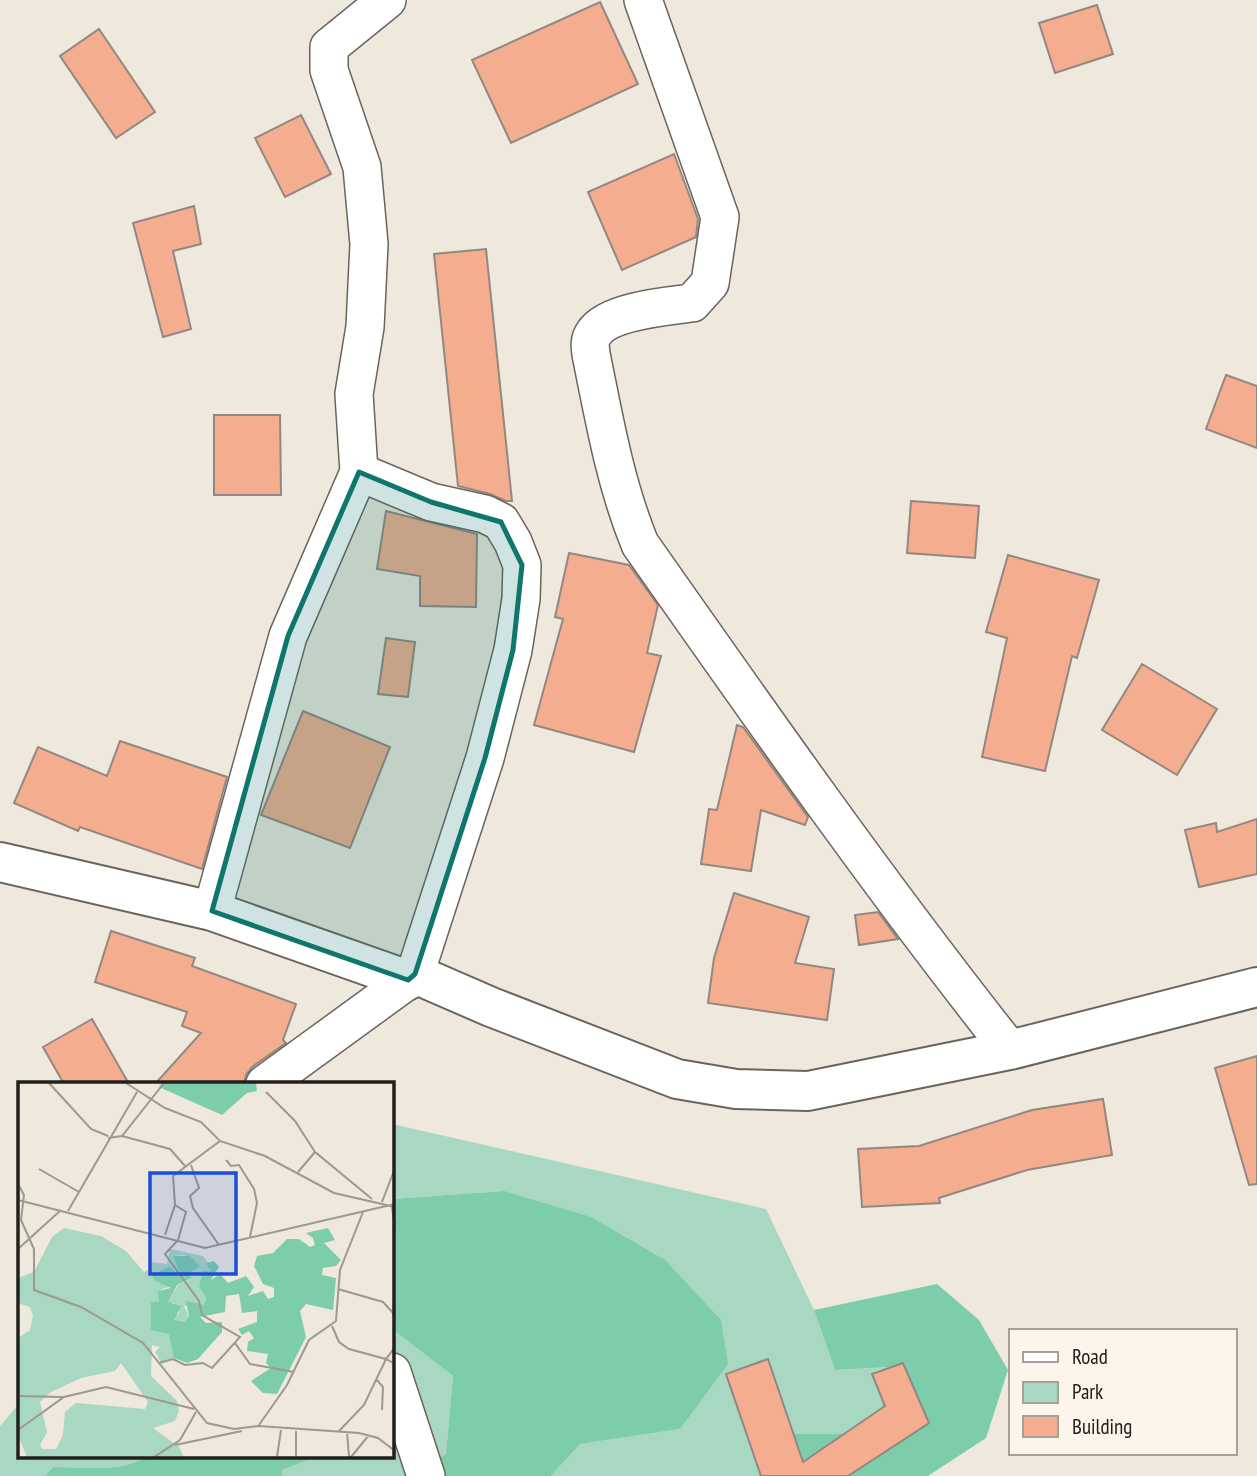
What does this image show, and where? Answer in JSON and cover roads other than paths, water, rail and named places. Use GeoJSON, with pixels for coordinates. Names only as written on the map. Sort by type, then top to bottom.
{"type":"FeatureCollection","features":[{"type":"Feature","properties":{"kind":"street"},"geometry":{"type":"LineString","coordinates":[[212,911],[288,636],[359,472],[354,394],[365,327],[369,244],[362,167],[329,70],[329,47],[387,0]]}},
{"type":"Feature","properties":{"kind":"street"},"geometry":{"type":"LineString","coordinates":[[643,0],[720,217],[710,283],[692,303],[658,307],[605,321],[594,332],[590,341],[618,479],[629,518],[640,544],[820,799],[937,958],[1010,1050]]}},
{"type":"Feature","properties":{"kind":"street"},"geometry":{"type":"LineString","coordinates":[[268,1082],[411,977],[485,758],[513,650],[521,599],[522,565],[513,542],[501,523],[485,514],[431,502],[359,472]]}},
{"type":"Feature","properties":{"kind":"street"},"geometry":{"type":"LineString","coordinates":[[0,862],[212,911],[411,977],[677,1079],[736,1089],[808,1091],[1010,1050],[1257,987]]}},
{"type":"Feature","properties":{"kind":"street"},"geometry":{"type":"LineString","coordinates":[[394,1378],[426,1476]]}}]}
